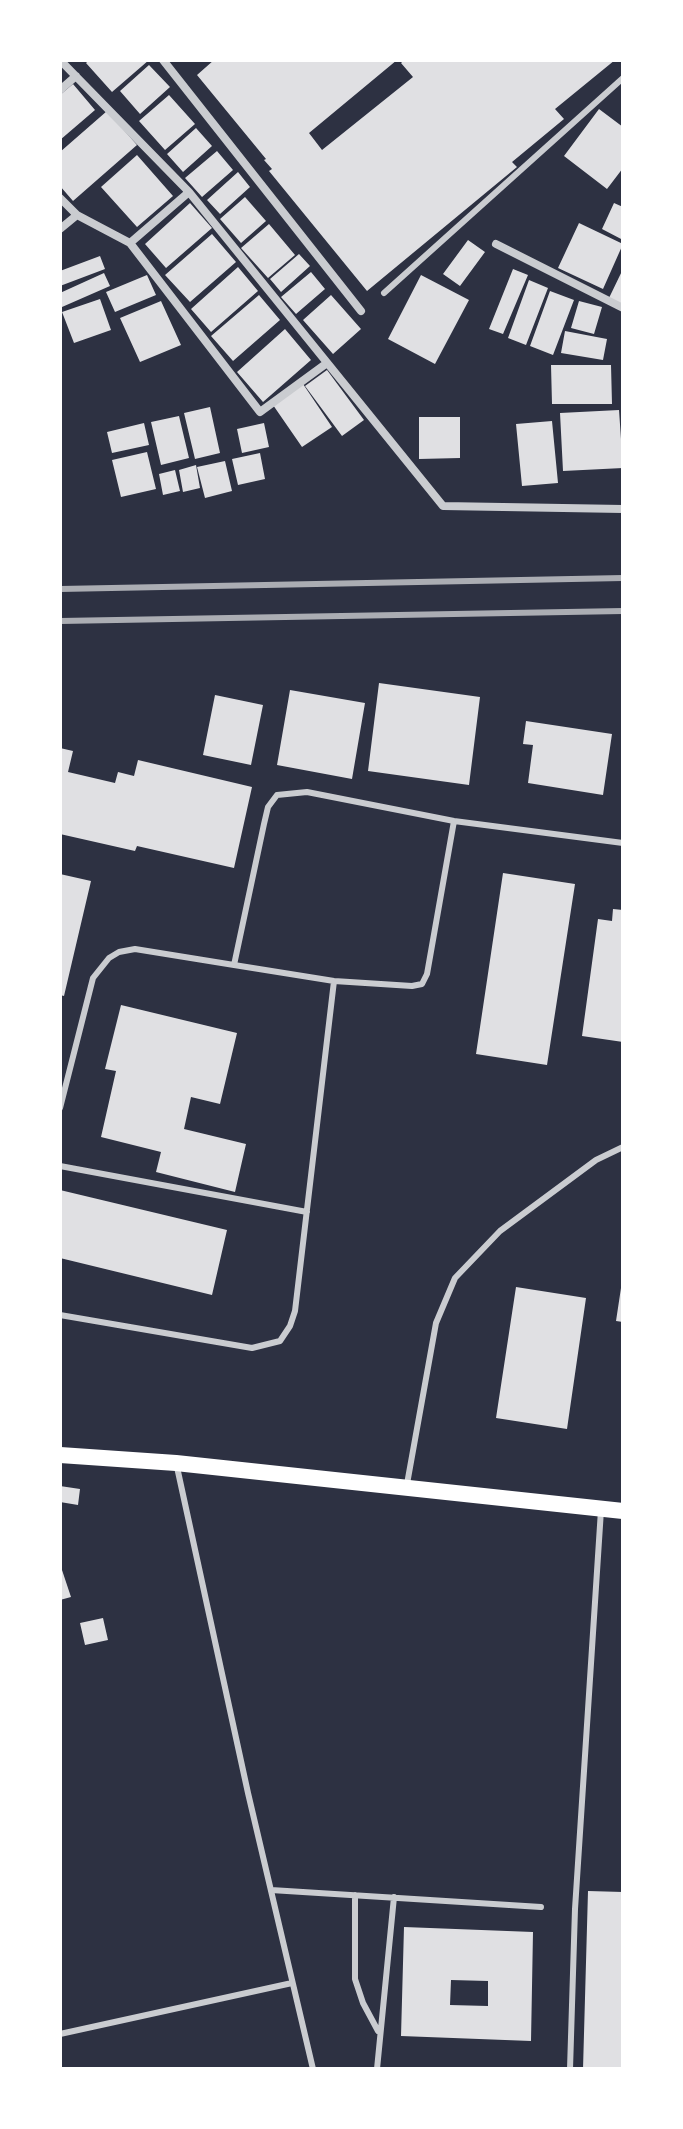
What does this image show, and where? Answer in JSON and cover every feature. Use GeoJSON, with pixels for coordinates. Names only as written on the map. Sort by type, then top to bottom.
{"type":"FeatureCollection","features":[{"type":"Feature","properties":{"kind":"main road"},"geometry":{"type":"LineString","coordinates":[[60,1455],[176,1463],[623,1511]]}},
{"type":"Feature","properties":{"kind":"street"},"geometry":{"type":"LineString","coordinates":[[60,60],[189,192],[443,506],[623,509]]}},
{"type":"Feature","properties":{"kind":"street"},"geometry":{"type":"LineString","coordinates":[[163,60],[361,311]]}},
{"type":"Feature","properties":{"kind":"street"},"geometry":{"type":"LineString","coordinates":[[60,90],[76,76]]}},
{"type":"Feature","properties":{"kind":"street"},"geometry":{"type":"LineString","coordinates":[[130,243],[189,192]]}},
{"type":"Feature","properties":{"kind":"street"},"geometry":{"type":"LineString","coordinates":[[60,198],[77,215],[130,243],[260,412],[327,363]]}},
{"type":"Feature","properties":{"kind":"street"},"geometry":{"type":"LineString","coordinates":[[60,229],[77,215]]}},
{"type":"Feature","properties":{"kind":"street"},"geometry":{"type":"LineString","coordinates":[[496,244],[623,308]]}},
{"type":"Feature","properties":{"kind":"lane"},"geometry":{"type":"LineString","coordinates":[[384,293],[623,78]]}},
{"type":"Feature","properties":{"kind":"lane"},"geometry":{"type":"LineString","coordinates":[[234,965],[268,807],[277,795],[307,792],[454,821],[623,843]]}},
{"type":"Feature","properties":{"kind":"lane"},"geometry":{"type":"LineString","coordinates":[[60,1108],[93,978],[109,958],[119,952],[135,949],[334,981],[422,984],[427,974],[454,821]]}},
{"type":"Feature","properties":{"kind":"lane"},"geometry":{"type":"LineString","coordinates":[[60,1315],[252,1348],[280,1341],[295,1311],[334,981]]}},
{"type":"Feature","properties":{"kind":"lane"},"geometry":{"type":"LineString","coordinates":[[406,1488],[436,1323],[455,1278],[500,1231],[596,1160],[623,1147]]}},
{"type":"Feature","properties":{"kind":"lane"},"geometry":{"type":"LineString","coordinates":[[60,1166],[307,1212]]}},
{"type":"Feature","properties":{"kind":"lane"},"geometry":{"type":"LineString","coordinates":[[176,1463],[313,2069]]}},
{"type":"Feature","properties":{"kind":"lane"},"geometry":{"type":"LineString","coordinates":[[570,2069],[575,1909],[601,1509]]}},
{"type":"Feature","properties":{"kind":"lane"},"geometry":{"type":"LineString","coordinates":[[271,1890],[541,1907]]}},
{"type":"Feature","properties":{"kind":"lane"},"geometry":{"type":"LineString","coordinates":[[355,1895],[353,1968],[358,1990],[378,2032]]}},
{"type":"Feature","properties":{"kind":"lane"},"geometry":{"type":"LineString","coordinates":[[377,2069],[378,2032],[394,1897]]}},
{"type":"Feature","properties":{"kind":"lane"},"geometry":{"type":"LineString","coordinates":[[60,2034],[292,1983]]}},
{"type":"Feature","properties":{"kind":"building"},"geometry":{"type":"Polygon","coordinates":[[[89,60],[149,60],[112,92],[86,63],[89,60]]]}},
{"type":"Feature","properties":{"kind":"building"},"geometry":{"type":"Polygon","coordinates":[[[214,60],[397,60],[309,133],[322,150],[413,77],[401,63],[404,60],[615,60],[555,109],[564,119],[512,162],[517,167],[367,291],[269,171],[272,169],[266,159],[197,75],[214,60]]]}},
{"type":"Feature","properties":{"kind":"building"},"geometry":{"type":"Polygon","coordinates":[[[149,65],[170,87],[140,114],[120,91],[149,65]]]}},
{"type":"Feature","properties":{"kind":"building"},"geometry":{"type":"Polygon","coordinates":[[[73,84],[95,110],[60,140],[60,95],[73,84]]]}},
{"type":"Feature","properties":{"kind":"building"},"geometry":{"type":"Polygon","coordinates":[[[169,95],[195,124],[165,150],[139,121],[169,95]]]}},
{"type":"Feature","properties":{"kind":"building"},"geometry":{"type":"Polygon","coordinates":[[[599,109],[623,127],[623,168],[607,189],[564,156],[599,109]]]}},
{"type":"Feature","properties":{"kind":"building"},"geometry":{"type":"Polygon","coordinates":[[[107,111],[137,145],[73,201],[60,186],[60,152],[107,111]]]}},
{"type":"Feature","properties":{"kind":"building"},"geometry":{"type":"Polygon","coordinates":[[[196,128],[212,146],[183,172],[167,154],[196,128]]]}},
{"type":"Feature","properties":{"kind":"building"},"geometry":{"type":"Polygon","coordinates":[[[217,151],[233,170],[202,197],[185,178],[217,151]]]}},
{"type":"Feature","properties":{"kind":"building"},"geometry":{"type":"Polygon","coordinates":[[[137,155],[173,196],[137,227],[101,187],[137,155]]]}},
{"type":"Feature","properties":{"kind":"building"},"geometry":{"type":"Polygon","coordinates":[[[238,172],[250,187],[220,214],[207,200],[238,172]]]}},
{"type":"Feature","properties":{"kind":"building"},"geometry":{"type":"Polygon","coordinates":[[[245,197],[266,221],[241,243],[220,219],[245,197]]]}},
{"type":"Feature","properties":{"kind":"building"},"geometry":{"type":"Polygon","coordinates":[[[190,203],[212,228],[166,268],[145,244],[190,203]]]}},
{"type":"Feature","properties":{"kind":"building"},"geometry":{"type":"Polygon","coordinates":[[[614,203],[623,207],[623,240],[602,229],[614,203]]]}},
{"type":"Feature","properties":{"kind":"building"},"geometry":{"type":"Polygon","coordinates":[[[579,223],[623,244],[603,289],[558,268],[579,223]]]}},
{"type":"Feature","properties":{"kind":"building"},"geometry":{"type":"Polygon","coordinates":[[[269,224],[295,255],[268,278],[241,248],[269,224]]]}},
{"type":"Feature","properties":{"kind":"building"},"geometry":{"type":"Polygon","coordinates":[[[212,234],[236,262],[190,302],[165,275],[212,234]]]}},
{"type":"Feature","properties":{"kind":"building"},"geometry":{"type":"Polygon","coordinates":[[[468,240],[485,252],[460,286],[443,274],[468,240]]]}},
{"type":"Feature","properties":{"kind":"building"},"geometry":{"type":"Polygon","coordinates":[[[299,254],[310,266],[281,292],[270,279],[299,254]]]}},
{"type":"Feature","properties":{"kind":"building"},"geometry":{"type":"Polygon","coordinates":[[[100,256],[105,269],[60,286],[60,271],[100,256]]]}},
{"type":"Feature","properties":{"kind":"building"},"geometry":{"type":"Polygon","coordinates":[[[238,267],[258,291],[211,332],[191,309],[238,267]]]}},
{"type":"Feature","properties":{"kind":"building"},"geometry":{"type":"Polygon","coordinates":[[[513,269],[528,275],[503,334],[489,329],[513,269]]]}},
{"type":"Feature","properties":{"kind":"building"},"geometry":{"type":"Polygon","coordinates":[[[623,269],[623,305],[609,298],[623,269]]]}},
{"type":"Feature","properties":{"kind":"building"},"geometry":{"type":"Polygon","coordinates":[[[311,272],[325,289],[296,314],[281,297],[311,272]]]}},
{"type":"Feature","properties":{"kind":"building"},"geometry":{"type":"Polygon","coordinates":[[[104,273],[110,286],[62,307],[60,293],[104,273]]]}},
{"type":"Feature","properties":{"kind":"building"},"geometry":{"type":"Polygon","coordinates":[[[147,275],[156,295],[115,312],[106,292],[147,275]]]}},
{"type":"Feature","properties":{"kind":"building"},"geometry":{"type":"Polygon","coordinates":[[[421,275],[469,300],[435,364],[388,339],[421,275]]]}},
{"type":"Feature","properties":{"kind":"building"},"geometry":{"type":"Polygon","coordinates":[[[529,280],[548,288],[526,345],[508,338],[529,280]]]}},
{"type":"Feature","properties":{"kind":"building"},"geometry":{"type":"Polygon","coordinates":[[[550,291],[574,300],[553,355],[530,346],[550,291]]]}},
{"type":"Feature","properties":{"kind":"building"},"geometry":{"type":"Polygon","coordinates":[[[259,295],[280,320],[233,361],[211,336],[259,295]]]}},
{"type":"Feature","properties":{"kind":"building"},"geometry":{"type":"Polygon","coordinates":[[[331,295],[361,329],[333,354],[303,320],[331,295]]]}},
{"type":"Feature","properties":{"kind":"building"},"geometry":{"type":"Polygon","coordinates":[[[100,299],[111,330],[74,343],[62,312],[100,299]]]}},
{"type":"Feature","properties":{"kind":"building"},"geometry":{"type":"Polygon","coordinates":[[[161,301],[181,345],[140,362],[120,318],[161,301]]]}},
{"type":"Feature","properties":{"kind":"building"},"geometry":{"type":"Polygon","coordinates":[[[579,301],[602,307],[594,334],[571,328],[579,301]]]}},
{"type":"Feature","properties":{"kind":"building"},"geometry":{"type":"Polygon","coordinates":[[[285,329],[311,360],[263,402],[237,372],[285,329]]]}},
{"type":"Feature","properties":{"kind":"building"},"geometry":{"type":"Polygon","coordinates":[[[565,331],[607,339],[603,360],[561,353],[565,331]]]}},
{"type":"Feature","properties":{"kind":"building"},"geometry":{"type":"Polygon","coordinates":[[[551,365],[611,365],[612,404],[552,404],[551,365]]]}},
{"type":"Feature","properties":{"kind":"building"},"geometry":{"type":"Polygon","coordinates":[[[327,370],[364,420],[342,436],[305,386],[327,370]]]}},
{"type":"Feature","properties":{"kind":"building"},"geometry":{"type":"Polygon","coordinates":[[[303,384],[332,427],[302,447],[273,405],[303,384]]]}},
{"type":"Feature","properties":{"kind":"building"},"geometry":{"type":"Polygon","coordinates":[[[210,407],[220,453],[195,459],[184,413],[210,407]]]}},
{"type":"Feature","properties":{"kind":"building"},"geometry":{"type":"Polygon","coordinates":[[[619,410],[623,468],[563,471],[560,413],[619,410]]]}},
{"type":"Feature","properties":{"kind":"building"},"geometry":{"type":"Polygon","coordinates":[[[179,416],[189,458],[161,465],[151,422],[179,416]]]}},
{"type":"Feature","properties":{"kind":"building"},"geometry":{"type":"Polygon","coordinates":[[[419,417],[460,417],[460,458],[419,459],[419,417]]]}},
{"type":"Feature","properties":{"kind":"building"},"geometry":{"type":"Polygon","coordinates":[[[552,421],[558,483],[522,486],[516,424],[552,421]]]}},
{"type":"Feature","properties":{"kind":"building"},"geometry":{"type":"Polygon","coordinates":[[[144,423],[149,445],[112,453],[107,432],[144,423]]]}},
{"type":"Feature","properties":{"kind":"building"},"geometry":{"type":"Polygon","coordinates":[[[264,423],[269,447],[242,453],[237,429],[264,423]]]}},
{"type":"Feature","properties":{"kind":"building"},"geometry":{"type":"Polygon","coordinates":[[[147,452],[156,489],[121,497],[112,460],[147,452]]]}},
{"type":"Feature","properties":{"kind":"building"},"geometry":{"type":"Polygon","coordinates":[[[260,453],[265,479],[238,485],[232,459],[260,453]]]}},
{"type":"Feature","properties":{"kind":"building"},"geometry":{"type":"Polygon","coordinates":[[[225,461],[232,491],[205,498],[197,467],[225,461]]]}},
{"type":"Feature","properties":{"kind":"building"},"geometry":{"type":"Polygon","coordinates":[[[196,465],[200,488],[183,492],[179,470],[196,465]]]}},
{"type":"Feature","properties":{"kind":"building"},"geometry":{"type":"Polygon","coordinates":[[[175,470],[180,491],[163,495],[159,474],[175,470]]]}},
{"type":"Feature","properties":{"kind":"building"},"geometry":{"type":"Polygon","coordinates":[[[379,683],[480,697],[469,785],[368,771],[379,683]]]}},
{"type":"Feature","properties":{"kind":"building"},"geometry":{"type":"Polygon","coordinates":[[[290,690],[365,703],[352,779],[277,765],[290,690]]]}},
{"type":"Feature","properties":{"kind":"building"},"geometry":{"type":"Polygon","coordinates":[[[215,695],[263,705],[251,765],[203,755],[215,695]]]}},
{"type":"Feature","properties":{"kind":"building"},"geometry":{"type":"Polygon","coordinates":[[[526,721],[612,734],[603,795],[528,783],[533,745],[523,744],[526,721]]]}},
{"type":"Feature","properties":{"kind":"building"},"geometry":{"type":"Polygon","coordinates":[[[60,748],[73,751],[68,772],[115,783],[118,772],[134,776],[138,760],[252,787],[234,868],[137,846],[135,851],[60,834],[60,748]]]}},
{"type":"Feature","properties":{"kind":"building"},"geometry":{"type":"Polygon","coordinates":[[[503,873],[575,884],[547,1065],[476,1054],[503,873]]]}},
{"type":"Feature","properties":{"kind":"building"},"geometry":{"type":"Polygon","coordinates":[[[60,874],[91,881],[64,996],[60,995],[60,874]]]}},
{"type":"Feature","properties":{"kind":"building"},"geometry":{"type":"Polygon","coordinates":[[[613,909],[623,910],[623,1042],[582,1036],[598,919],[612,921],[613,909]]]}},
{"type":"Feature","properties":{"kind":"building"},"geometry":{"type":"Polygon","coordinates":[[[121,1005],[237,1033],[220,1104],[191,1097],[184,1129],[246,1144],[235,1192],[156,1172],[161,1152],[101,1137],[116,1071],[105,1069],[121,1005]]]}},
{"type":"Feature","properties":{"kind":"building"},"geometry":{"type":"Polygon","coordinates":[[[60,1190],[227,1230],[212,1295],[60,1258],[60,1190]]]}},
{"type":"Feature","properties":{"kind":"building"},"geometry":{"type":"Polygon","coordinates":[[[516,1287],[586,1298],[567,1429],[496,1418],[516,1287]]]}},
{"type":"Feature","properties":{"kind":"building"},"geometry":{"type":"Polygon","coordinates":[[[623,1288],[623,1322],[616,1321],[623,1288]]]}},
{"type":"Feature","properties":{"kind":"building"},"geometry":{"type":"Polygon","coordinates":[[[60,1486],[80,1489],[78,1505],[60,1502],[60,1486]]]}},
{"type":"Feature","properties":{"kind":"building"},"geometry":{"type":"Polygon","coordinates":[[[60,1564],[71,1597],[60,1600],[60,1564]]]}},
{"type":"Feature","properties":{"kind":"building"},"geometry":{"type":"Polygon","coordinates":[[[103,1618],[108,1640],[85,1645],[80,1623],[103,1618]]]}},
{"type":"Feature","properties":{"kind":"building"},"geometry":{"type":"Polygon","coordinates":[[[588,1891],[623,1892],[623,2069],[583,2069],[588,1891]]]}},
{"type":"Feature","properties":{"kind":"building"},"geometry":{"type":"Polygon","coordinates":[[[404,1927],[533,1932],[531,2041],[401,2036],[404,1927]],[[451,1980],[450,2005],[488,2006],[488,1981],[451,1980]]]}},
{"type":"Feature","properties":{"kind":"railway"},"geometry":{"type":"LineString","coordinates":[[60,589],[623,578]]}},
{"type":"Feature","properties":{"kind":"railway"},"geometry":{"type":"LineString","coordinates":[[60,621],[623,611]]}}]}
